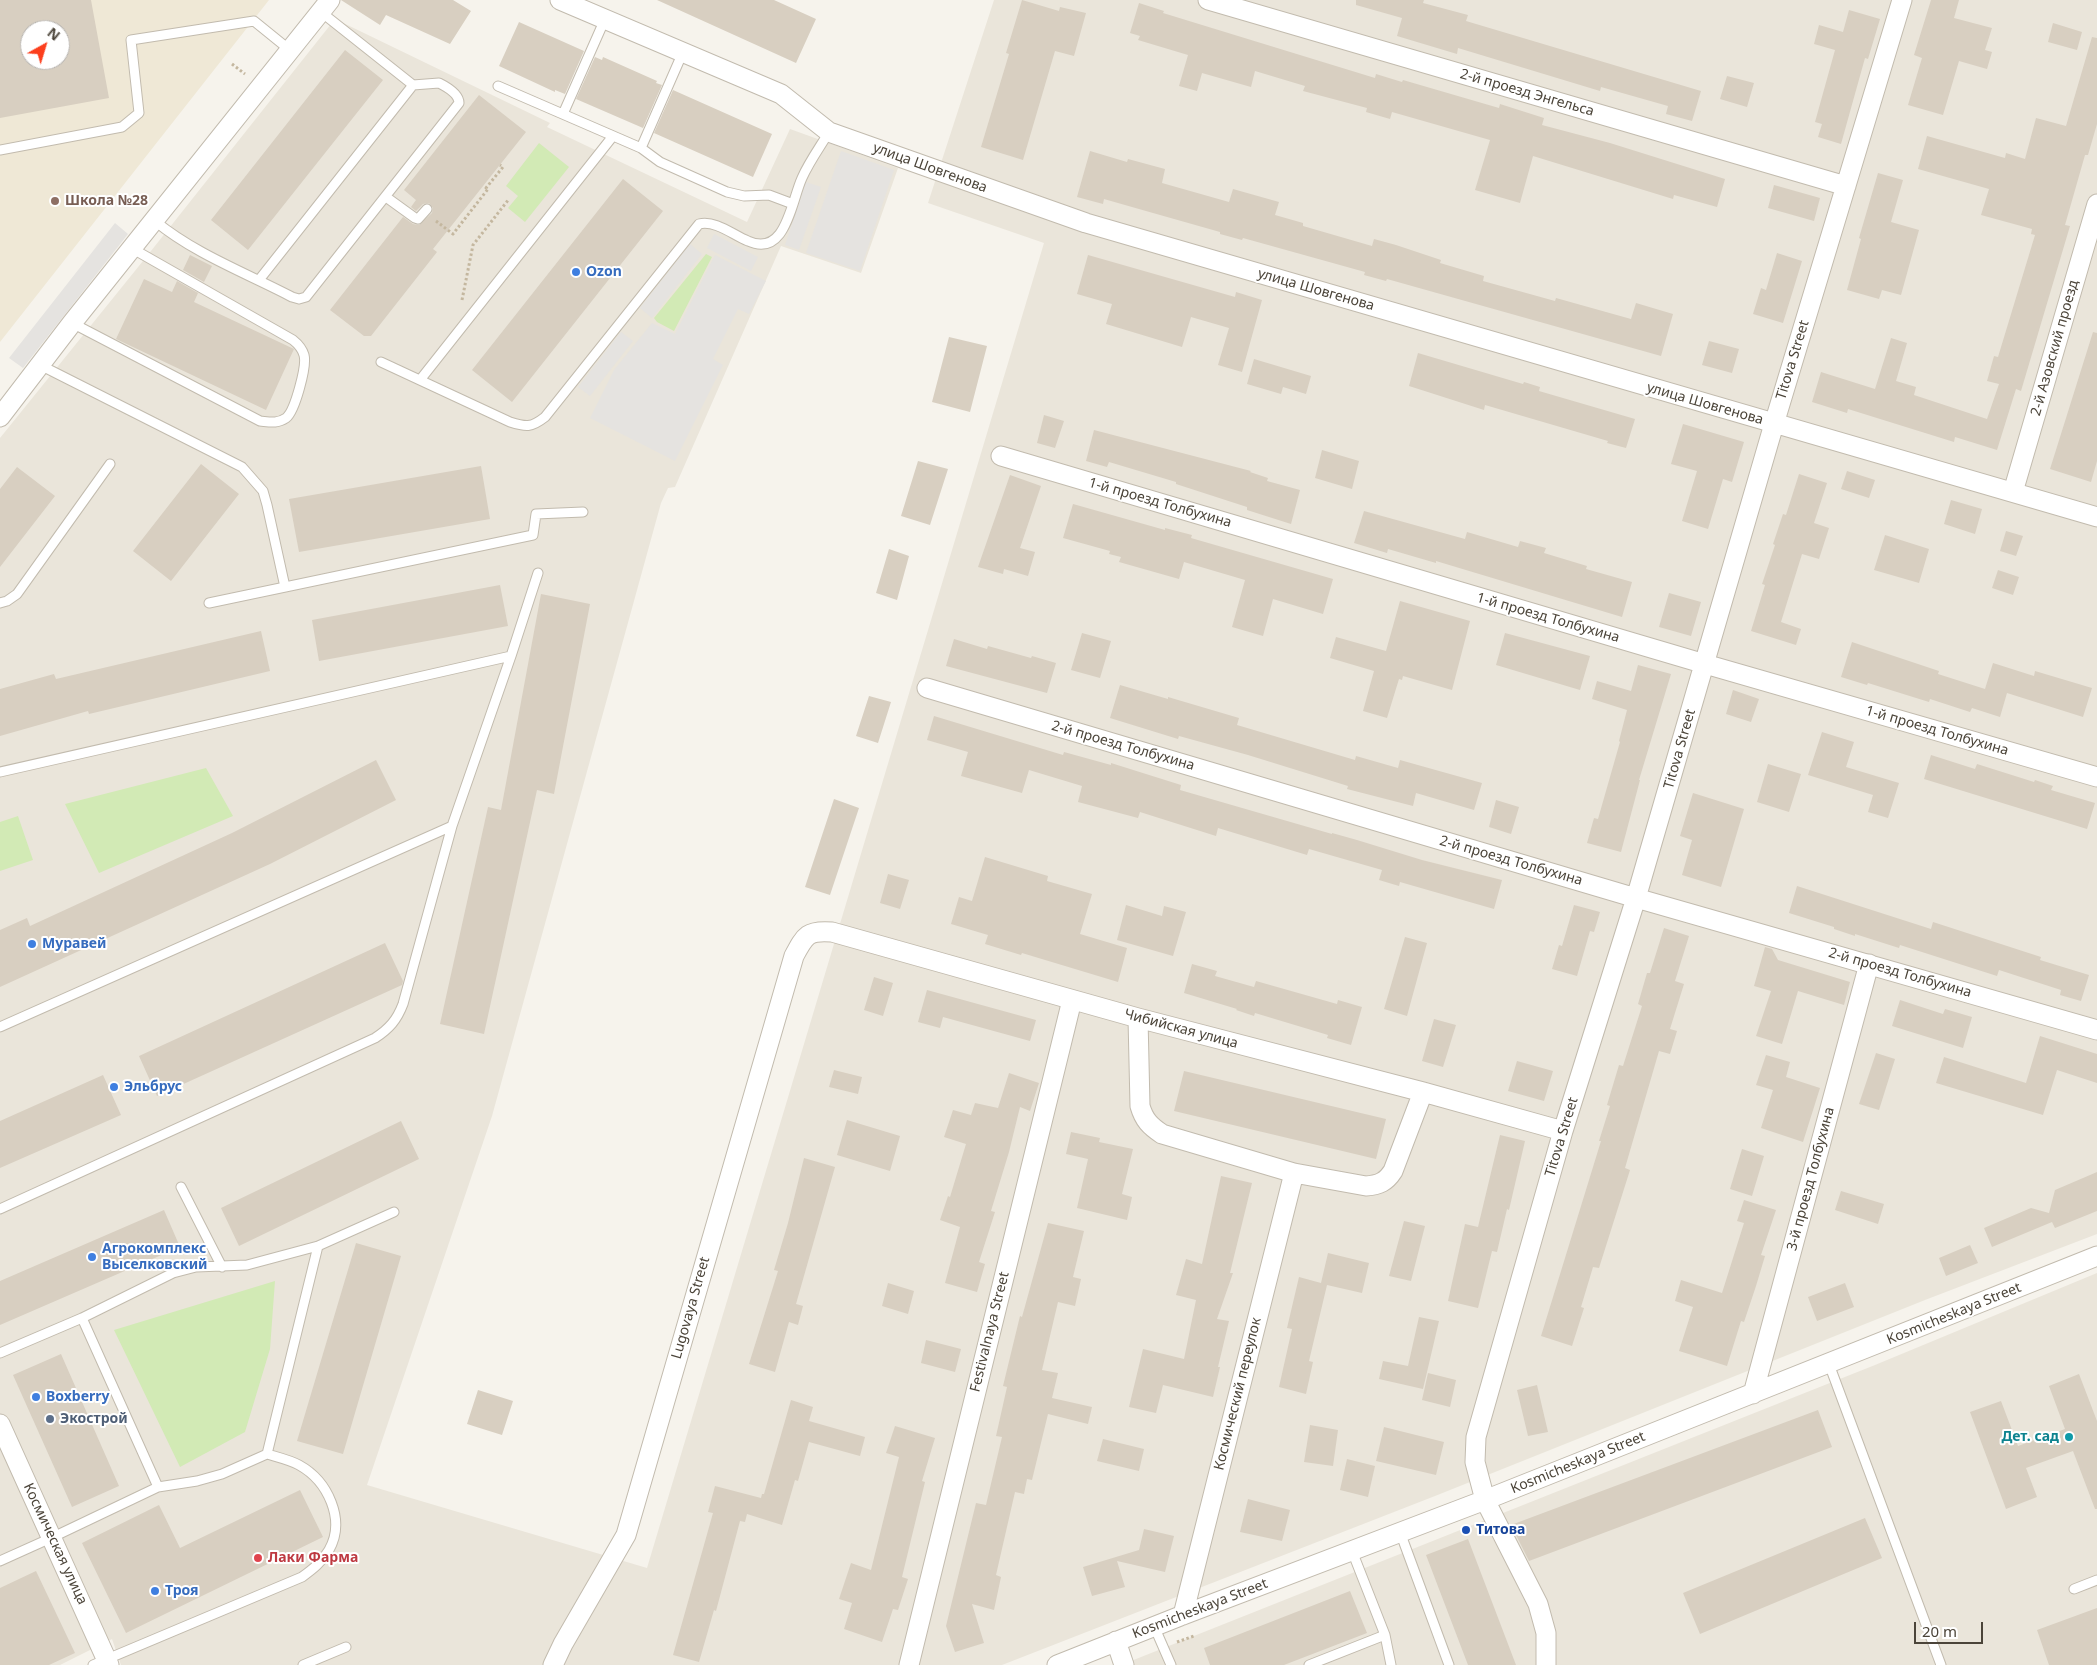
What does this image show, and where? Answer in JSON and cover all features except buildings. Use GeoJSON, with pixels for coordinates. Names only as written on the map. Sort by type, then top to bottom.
{"type":"FeatureCollection","features":[{"type":"Feature","properties":{"kind":"street","name":"улица Шовгенова"},"geometry":{"type":"LineString","coordinates":[[560,0],[781,94],[829,132],[1086,223],[2097,517]]}},
{"type":"Feature","properties":{"kind":"street","name":"2-й проезд Энгельса"},"geometry":{"type":"LineString","coordinates":[[1208,0],[1846,186]]}},
{"type":"Feature","properties":{"kind":"street","name":"Titova Street"},"geometry":{"type":"LineString","coordinates":[[1546,1665],[1546,1633],[1538,1604],[1485,1500],[1475,1462],[1476,1437],[1563,1131],[1636,898],[1774,424],[1902,0]]}},
{"type":"Feature","properties":{"kind":"street"},"geometry":{"type":"LineString","coordinates":[[0,417],[72,323],[326,6]]}},
{"type":"Feature","properties":{"kind":"street","name":"2-й Азовский проезд"},"geometry":{"type":"LineString","coordinates":[[2014,492],[2097,204]]}},
{"type":"Feature","properties":{"kind":"street","name":"1-й проезд Толбухина"},"geometry":{"type":"LineString","coordinates":[[1001,456],[1705,664],[2097,777]]}},
{"type":"Feature","properties":{"kind":"street","name":"2-й проезд Толбухина"},"geometry":{"type":"LineString","coordinates":[[926,688],[1636,898],[2097,1030]]}},
{"type":"Feature","properties":{"kind":"street","name":"Чибийская улица"},"geometry":{"type":"LineString","coordinates":[[802,940],[816,931],[832,932],[1138,1018],[1423,1092],[1563,1131]]}},
{"type":"Feature","properties":{"kind":"street","name":"Lugovaya Street"},"geometry":{"type":"LineString","coordinates":[[553,1665],[626,1534],[794,956],[802,940]]}},
{"type":"Feature","properties":{"kind":"street","name":"3-й проезд Толбухина"},"geometry":{"type":"LineString","coordinates":[[1752,1394],[1869,964]]}},
{"type":"Feature","properties":{"kind":"street","name":"Festivalnaya Street"},"geometry":{"type":"LineString","coordinates":[[909,1665],[1072,1000]]}},
{"type":"Feature","properties":{"kind":"street"},"geometry":{"type":"LineString","coordinates":[[1138,1018],[1140,1106],[1143,1116],[1150,1127],[1162,1134],[1294,1173],[1366,1186],[1377,1186],[1387,1180],[1393,1171],[1423,1092]]}},
{"type":"Feature","properties":{"kind":"street","name":"Космический переулок"},"geometry":{"type":"LineString","coordinates":[[1183,1615],[1294,1173]]}},
{"type":"Feature","properties":{"kind":"street","name":"Kosmicheskaya Street"},"geometry":{"type":"LineString","coordinates":[[1057,1665],[1485,1500],[2097,1256]]}},
{"type":"Feature","properties":{"kind":"street","name":"Космическая улица"},"geometry":{"type":"LineString","coordinates":[[0,1424],[51,1538],[103,1663]]}},
{"type":"Feature","properties":{"kind":"street"},"geometry":{"type":"LineString","coordinates":[[1116,1641],[1124,1665]]}},
{"type":"Feature","properties":{"kind":"lane"},"geometry":{"type":"LineString","coordinates":[[155,221],[179,240],[299,299],[306,297],[386,197],[459,103],[459,99],[439,82],[413,84],[326,6]]}},
{"type":"Feature","properties":{"kind":"lane"},"geometry":{"type":"LineString","coordinates":[[563,114],[605,19]]}},
{"type":"Feature","properties":{"kind":"lane"},"geometry":{"type":"LineString","coordinates":[[0,150],[122,127],[139,112],[131,40],[254,21],[291,51]]}},
{"type":"Feature","properties":{"kind":"lane"},"geometry":{"type":"LineString","coordinates":[[641,148],[683,52]]}},
{"type":"Feature","properties":{"kind":"lane"},"geometry":{"type":"LineString","coordinates":[[259,280],[413,84]]}},
{"type":"Feature","properties":{"kind":"lane"},"geometry":{"type":"LineString","coordinates":[[498,86],[641,148],[660,162],[728,192],[744,196],[769,195],[793,204]]}},
{"type":"Feature","properties":{"kind":"lane"},"geometry":{"type":"LineString","coordinates":[[381,362],[510,422],[523,426],[535,424],[545,417],[699,224],[705,222],[716,225],[749,242],[760,245],[777,238],[785,227],[802,178],[829,132]]}},
{"type":"Feature","properties":{"kind":"lane"},"geometry":{"type":"LineString","coordinates":[[420,380],[613,136]]}},
{"type":"Feature","properties":{"kind":"lane"},"geometry":{"type":"LineString","coordinates":[[386,197],[418,219],[426,210]]}},
{"type":"Feature","properties":{"kind":"lane"},"geometry":{"type":"LineString","coordinates":[[72,323],[260,421],[274,423],[287,417],[294,405],[304,366],[304,356],[300,346],[293,340],[133,249]]}},
{"type":"Feature","properties":{"kind":"lane"},"geometry":{"type":"LineString","coordinates":[[40,365],[242,467],[262,491],[285,588]]}},
{"type":"Feature","properties":{"kind":"lane"},"geometry":{"type":"LineString","coordinates":[[0,603],[7,602],[17,594],[110,464]]}},
{"type":"Feature","properties":{"kind":"lane"},"geometry":{"type":"LineString","coordinates":[[209,603],[533,535],[536,514],[583,512]]}},
{"type":"Feature","properties":{"kind":"lane"},"geometry":{"type":"LineString","coordinates":[[0,1209],[366,1042],[388,1030],[404,1004],[452,826],[538,573]]}},
{"type":"Feature","properties":{"kind":"lane"},"geometry":{"type":"LineString","coordinates":[[0,772],[511,656]]}},
{"type":"Feature","properties":{"kind":"lane"},"geometry":{"type":"LineString","coordinates":[[0,1027],[452,826]]}},
{"type":"Feature","properties":{"kind":"lane"},"geometry":{"type":"LineString","coordinates":[[181,1187],[222,1267]]}},
{"type":"Feature","properties":{"kind":"lane"},"geometry":{"type":"LineString","coordinates":[[0,1353],[82,1318],[174,1272],[196,1267],[222,1267],[247,1264],[318,1246],[394,1212]]}},
{"type":"Feature","properties":{"kind":"lane"},"geometry":{"type":"LineString","coordinates":[[267,1454],[318,1246]]}},
{"type":"Feature","properties":{"kind":"lane"},"geometry":{"type":"LineString","coordinates":[[82,1318],[158,1487]]}},
{"type":"Feature","properties":{"kind":"lane"},"geometry":{"type":"LineString","coordinates":[[1829,1364],[1941,1665]]}},
{"type":"Feature","properties":{"kind":"lane"},"geometry":{"type":"LineString","coordinates":[[0,1561],[158,1487],[198,1481],[222,1474],[267,1454],[300,1465],[320,1482],[333,1504],[335,1530],[330,1549],[318,1566],[302,1577],[103,1663]]}},
{"type":"Feature","properties":{"kind":"lane"},"geometry":{"type":"LineString","coordinates":[[1400,1532],[1448,1665]]}},
{"type":"Feature","properties":{"kind":"lane"},"geometry":{"type":"LineString","coordinates":[[1352,1551],[1385,1635],[1391,1665]]}},
{"type":"Feature","properties":{"kind":"lane"},"geometry":{"type":"LineString","coordinates":[[2074,1589],[2097,1580]]}},
{"type":"Feature","properties":{"kind":"lane"},"geometry":{"type":"LineString","coordinates":[[1154,1626],[1171,1665]]}},
{"type":"Feature","properties":{"kind":"lane"},"geometry":{"type":"LineString","coordinates":[[1309,1665],[1385,1635]]}},
{"type":"Feature","properties":{"kind":"lane"},"geometry":{"type":"LineString","coordinates":[[304,1665],[346,1647]]}},
{"type":"Feature","properties":{"kind":"path"},"geometry":{"type":"LineString","coordinates":[[232,64],[247,76]]}},
{"type":"Feature","properties":{"kind":"path"},"geometry":{"type":"LineString","coordinates":[[426,210],[453,234],[488,189],[486,188],[502,167],[500,165]]}},
{"type":"Feature","properties":{"kind":"path"},"geometry":{"type":"LineString","coordinates":[[468,319],[459,312],[473,245],[509,199]]}},
{"type":"Feature","properties":{"kind":"shaded area","name":"Школа №28"},"geometry":{"type":"Polygon","coordinates":[[[0,0],[269,0],[0,342],[0,0]]]}},
{"type":"Feature","properties":{"kind":"shaded area"},"geometry":{"type":"Polygon","coordinates":[[[994,0],[2097,0],[2097,1234],[1925,1300],[1435,1496],[1002,1665],[121,1665],[112,1639],[60,1665],[0,1665],[0,438],[335,19],[550,123],[547,127],[747,222],[790,129],[898,168],[861,273],[781,246],[675,487],[668,488],[661,503],[492,1116],[367,1485],[647,1568],[1044,243],[928,203],[994,0]]]}},
{"type":"Feature","properties":{"kind":"shaded area"},"geometry":{"type":"Polygon","coordinates":[[[841,151],[894,170],[860,271],[806,253],[841,151]]]}},
{"type":"Feature","properties":{"kind":"shaded area"},"geometry":{"type":"Polygon","coordinates":[[[806,182],[821,187],[799,250],[785,245],[806,182]]]}},
{"type":"Feature","properties":{"kind":"shaded area"},"geometry":{"type":"Polygon","coordinates":[[[115,223],[128,234],[23,368],[9,358],[115,223]]]}},
{"type":"Feature","properties":{"kind":"shaded area"},"geometry":{"type":"Polygon","coordinates":[[[714,234],[758,257],[751,271],[707,248],[714,234]]]}},
{"type":"Feature","properties":{"kind":"shaded area"},"geometry":{"type":"Polygon","coordinates":[[[690,244],[702,254],[652,318],[640,308],[690,244]]]}},
{"type":"Feature","properties":{"kind":"shaded area"},"geometry":{"type":"Polygon","coordinates":[[[715,255],[766,281],[749,314],[738,309],[713,359],[723,365],[675,461],[590,418],[614,370],[652,323],[675,334],[715,255]]]}},
{"type":"Feature","properties":{"kind":"shaded area"},"geometry":{"type":"Polygon","coordinates":[[[621,332],[633,341],[590,396],[578,387],[621,332]]]}},
{"type":"Feature","properties":{"kind":"shaded area"},"geometry":{"type":"Polygon","coordinates":[[[2097,1273],[2097,1665],[1121,1665],[1875,1365],[2097,1273]]]}},
{"type":"Feature","properties":{"kind":"green space"},"geometry":{"type":"Polygon","coordinates":[[[539,143],[569,167],[525,222],[508,208],[518,196],[506,186],[539,143]]]}},
{"type":"Feature","properties":{"kind":"green space"},"geometry":{"type":"Polygon","coordinates":[[[706,254],[712,257],[674,331],[657,322],[654,318],[706,254]]]}},
{"type":"Feature","properties":{"kind":"green space"},"geometry":{"type":"Polygon","coordinates":[[[206,768],[233,816],[99,873],[65,804],[206,768]]]}},
{"type":"Feature","properties":{"kind":"green space"},"geometry":{"type":"Polygon","coordinates":[[[18,816],[33,860],[0,871],[0,822],[18,816]]]}},
{"type":"Feature","properties":{"kind":"green space"},"geometry":{"type":"Polygon","coordinates":[[[275,1281],[270,1349],[245,1432],[180,1467],[114,1330],[275,1281]]]}},
{"type":"Feature","properties":{"kind":"place","name":"Школа №28"},"geometry":{"type":"Point","coordinates":[55,201]}},
{"type":"Feature","properties":{"kind":"place","name":"Ozon"},"geometry":{"type":"Point","coordinates":[576,272]}},
{"type":"Feature","properties":{"kind":"place","name":"Муравей"},"geometry":{"type":"Point","coordinates":[32,944]}},
{"type":"Feature","properties":{"kind":"place","name":"Эльбрус"},"geometry":{"type":"Point","coordinates":[114,1087]}},
{"type":"Feature","properties":{"kind":"place","name":"Агрокомплекс Выселковский"},"geometry":{"type":"Point","coordinates":[92,1257]}},
{"type":"Feature","properties":{"kind":"place","name":"Boxberry"},"geometry":{"type":"Point","coordinates":[36,1397]}},
{"type":"Feature","properties":{"kind":"place","name":"Экострой"},"geometry":{"type":"Point","coordinates":[50,1419]}},
{"type":"Feature","properties":{"kind":"place","name":"Дет. сад"},"geometry":{"type":"Point","coordinates":[2069,1437]}},
{"type":"Feature","properties":{"kind":"place","name":"Титова"},"geometry":{"type":"Point","coordinates":[1466,1530]}},
{"type":"Feature","properties":{"kind":"place","name":"Лаки Фарма"},"geometry":{"type":"Point","coordinates":[258,1558]}},
{"type":"Feature","properties":{"kind":"place","name":"Троя"},"geometry":{"type":"Point","coordinates":[155,1591]}}]}
